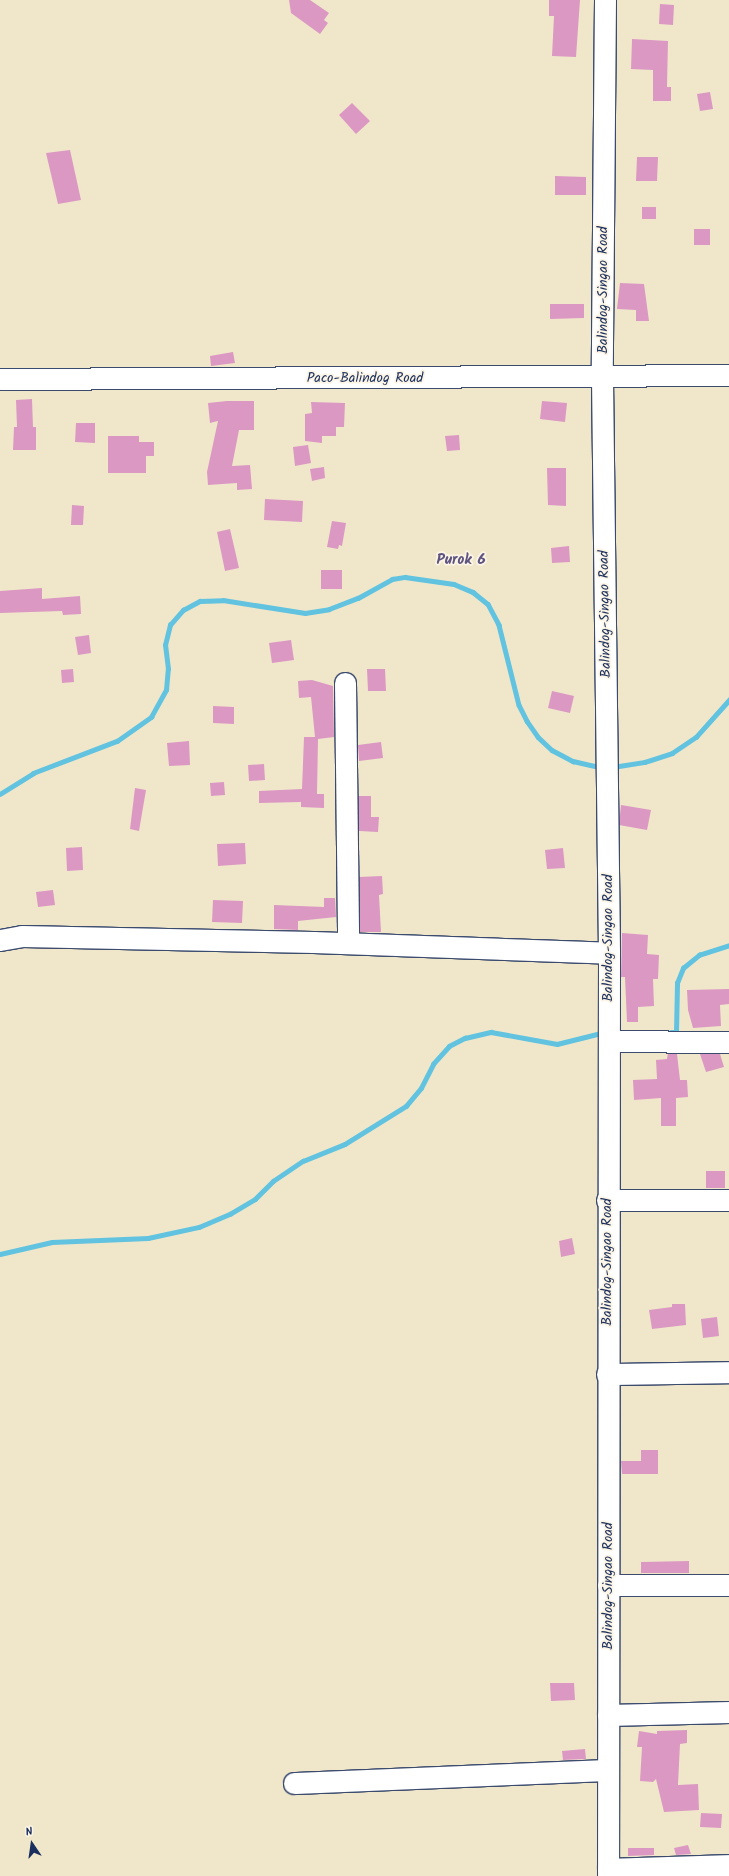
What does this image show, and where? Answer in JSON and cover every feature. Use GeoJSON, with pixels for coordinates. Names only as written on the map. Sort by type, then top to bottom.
{"type":"FeatureCollection","features":[{"type":"Feature","properties":{"kind":"street","name":"Balindog-Singao Road"},"geometry":{"type":"LineString","coordinates":[[605,0],[602,378],[609,952],[607,1200],[608,1872]]}},
{"type":"Feature","properties":{"kind":"street","name":"Paco-Balindog Road"},"geometry":{"type":"LineString","coordinates":[[0,379],[602,378],[729,375]]}},
{"type":"Feature","properties":{"kind":"street"},"geometry":{"type":"LineString","coordinates":[[345,683],[348,943]]}},
{"type":"Feature","properties":{"kind":"street"},"geometry":{"type":"LineString","coordinates":[[0,940],[22,936],[348,943],[609,952]]}},
{"type":"Feature","properties":{"kind":"street"},"geometry":{"type":"LineString","coordinates":[[608,1041],[729,1042]]}},
{"type":"Feature","properties":{"kind":"street"},"geometry":{"type":"LineString","coordinates":[[607,1200],[729,1200]]}},
{"type":"Feature","properties":{"kind":"street"},"geometry":{"type":"LineString","coordinates":[[607,1374],[729,1372]]}},
{"type":"Feature","properties":{"kind":"street"},"geometry":{"type":"LineString","coordinates":[[608,1585],[729,1585]]}},
{"type":"Feature","properties":{"kind":"street"},"geometry":{"type":"LineString","coordinates":[[608,1714],[729,1712]]}},
{"type":"Feature","properties":{"kind":"street"},"geometry":{"type":"LineString","coordinates":[[294,1783],[608,1770]]}},
{"type":"Feature","properties":{"kind":"street"},"geometry":{"type":"LineString","coordinates":[[608,1872],[729,1865]]}},
{"type":"Feature","properties":{"kind":"building"},"geometry":{"type":"Polygon","coordinates":[[[289,0],[310,0],[329,13],[324,20],[328,23],[320,34],[291,13],[289,0]]]}},
{"type":"Feature","properties":{"kind":"building"},"geometry":{"type":"Polygon","coordinates":[[[549,0],[580,0],[576,57],[552,56],[554,16],[549,16],[549,0]]]}},
{"type":"Feature","properties":{"kind":"building"},"geometry":{"type":"Polygon","coordinates":[[[660,4],[674,5],[673,25],[659,24],[660,4]]]}},
{"type":"Feature","properties":{"kind":"building"},"geometry":{"type":"Polygon","coordinates":[[[632,39],[668,41],[667,87],[671,87],[671,101],[653,101],[653,70],[631,69],[632,39]]]}},
{"type":"Feature","properties":{"kind":"building"},"geometry":{"type":"Polygon","coordinates":[[[710,92],[713,109],[700,111],[697,94],[710,92]]]}},
{"type":"Feature","properties":{"kind":"building"},"geometry":{"type":"Polygon","coordinates":[[[352,103],[370,121],[356,134],[339,115],[352,103]]]}},
{"type":"Feature","properties":{"kind":"building"},"geometry":{"type":"Polygon","coordinates":[[[70,150],[81,200],[58,204],[46,153],[70,150]]]}},
{"type":"Feature","properties":{"kind":"building"},"geometry":{"type":"Polygon","coordinates":[[[637,157],[658,157],[657,181],[636,181],[637,157]]]}},
{"type":"Feature","properties":{"kind":"building"},"geometry":{"type":"Polygon","coordinates":[[[555,176],[586,177],[586,195],[555,195],[555,176]]]}},
{"type":"Feature","properties":{"kind":"building"},"geometry":{"type":"Polygon","coordinates":[[[642,207],[656,207],[656,219],[642,219],[642,207]]]}},
{"type":"Feature","properties":{"kind":"building"},"geometry":{"type":"Polygon","coordinates":[[[694,229],[710,229],[710,245],[694,245],[694,229]]]}},
{"type":"Feature","properties":{"kind":"building"},"geometry":{"type":"Polygon","coordinates":[[[620,283],[644,284],[649,321],[636,321],[636,310],[617,309],[620,283]]]}},
{"type":"Feature","properties":{"kind":"building"},"geometry":{"type":"Polygon","coordinates":[[[550,304],[584,304],[584,318],[550,319],[550,304]]]}},
{"type":"Feature","properties":{"kind":"building"},"geometry":{"type":"Polygon","coordinates":[[[233,352],[235,363],[211,366],[210,356],[233,352]]]}},
{"type":"Feature","properties":{"kind":"building"},"geometry":{"type":"Polygon","coordinates":[[[32,399],[33,427],[36,427],[36,450],[13,450],[14,427],[17,427],[16,400],[32,399]]]}},
{"type":"Feature","properties":{"kind":"building"},"geometry":{"type":"Polygon","coordinates":[[[254,401],[254,430],[239,430],[232,466],[250,465],[252,489],[237,490],[237,483],[208,485],[207,472],[218,421],[210,423],[208,403],[254,401]]]}},
{"type":"Feature","properties":{"kind":"building"},"geometry":{"type":"Polygon","coordinates":[[[542,401],[567,403],[565,422],[540,419],[542,401]]]}},
{"type":"Feature","properties":{"kind":"building"},"geometry":{"type":"Polygon","coordinates":[[[311,402],[345,403],[344,427],[336,427],[336,436],[322,436],[322,443],[305,441],[305,414],[312,413],[311,402]]]}},
{"type":"Feature","properties":{"kind":"building"},"geometry":{"type":"Polygon","coordinates":[[[76,423],[95,423],[95,443],[75,442],[76,423]]]}},
{"type":"Feature","properties":{"kind":"building"},"geometry":{"type":"Polygon","coordinates":[[[459,435],[460,450],[447,451],[445,436],[459,435]]]}},
{"type":"Feature","properties":{"kind":"building"},"geometry":{"type":"Polygon","coordinates":[[[108,436],[139,436],[139,442],[154,442],[154,456],[146,456],[146,473],[108,473],[108,436]]]}},
{"type":"Feature","properties":{"kind":"building"},"geometry":{"type":"Polygon","coordinates":[[[308,445],[311,463],[295,466],[293,447],[308,445]]]}},
{"type":"Feature","properties":{"kind":"building"},"geometry":{"type":"Polygon","coordinates":[[[324,467],[325,478],[312,481],[310,469],[324,467]]]}},
{"type":"Feature","properties":{"kind":"building"},"geometry":{"type":"Polygon","coordinates":[[[547,468],[566,468],[566,506],[548,505],[547,468]]]}},
{"type":"Feature","properties":{"kind":"building"},"geometry":{"type":"Polygon","coordinates":[[[265,499],[303,501],[302,522],[264,520],[265,499]]]}},
{"type":"Feature","properties":{"kind":"building"},"geometry":{"type":"Polygon","coordinates":[[[72,505],[84,506],[83,525],[71,525],[72,505]]]}},
{"type":"Feature","properties":{"kind":"building"},"geometry":{"type":"Polygon","coordinates":[[[332,521],[346,523],[342,546],[339,545],[338,549],[327,547],[332,521]]]}},
{"type":"Feature","properties":{"kind":"building"},"geometry":{"type":"Polygon","coordinates":[[[230,529],[239,568],[225,571],[217,532],[230,529]]]}},
{"type":"Feature","properties":{"kind":"building"},"geometry":{"type":"Polygon","coordinates":[[[569,546],[570,562],[552,563],[551,548],[569,546]]]}},
{"type":"Feature","properties":{"kind":"building"},"geometry":{"type":"Polygon","coordinates":[[[321,570],[342,570],[342,589],[321,589],[321,570]]]}},
{"type":"Feature","properties":{"kind":"building"},"geometry":{"type":"Polygon","coordinates":[[[42,588],[42,599],[80,596],[81,614],[63,615],[62,611],[0,613],[0,591],[42,588]]]}},
{"type":"Feature","properties":{"kind":"building"},"geometry":{"type":"Polygon","coordinates":[[[89,635],[91,653],[78,655],[75,637],[89,635]]]}},
{"type":"Feature","properties":{"kind":"building"},"geometry":{"type":"Polygon","coordinates":[[[291,640],[294,660],[272,663],[269,643],[291,640]]]}},
{"type":"Feature","properties":{"kind":"building"},"geometry":{"type":"Polygon","coordinates":[[[73,669],[74,682],[62,683],[61,670],[73,669]]]}},
{"type":"Feature","properties":{"kind":"building"},"geometry":{"type":"Polygon","coordinates":[[[367,669],[385,669],[386,691],[368,691],[367,669]]]}},
{"type":"Feature","properties":{"kind":"building"},"geometry":{"type":"Polygon","coordinates":[[[312,680],[333,686],[334,737],[318,739],[317,794],[324,794],[324,808],[301,807],[301,802],[259,803],[259,791],[302,789],[304,737],[315,737],[311,697],[299,698],[298,681],[312,680]]]}},
{"type":"Feature","properties":{"kind":"building"},"geometry":{"type":"Polygon","coordinates":[[[552,691],[574,696],[570,713],[548,708],[552,691]]]}},
{"type":"Feature","properties":{"kind":"building"},"geometry":{"type":"Polygon","coordinates":[[[213,706],[234,707],[234,724],[213,723],[213,706]]]}},
{"type":"Feature","properties":{"kind":"building"},"geometry":{"type":"Polygon","coordinates":[[[189,741],[190,765],[169,766],[167,743],[189,741]]]}},
{"type":"Feature","properties":{"kind":"building"},"geometry":{"type":"Polygon","coordinates":[[[381,742],[383,758],[359,761],[358,745],[381,742]]]}},
{"type":"Feature","properties":{"kind":"building"},"geometry":{"type":"Polygon","coordinates":[[[264,764],[265,780],[249,781],[248,765],[264,764]]]}},
{"type":"Feature","properties":{"kind":"building"},"geometry":{"type":"Polygon","coordinates":[[[224,782],[225,795],[211,796],[210,783],[224,782]]]}},
{"type":"Feature","properties":{"kind":"building"},"geometry":{"type":"Polygon","coordinates":[[[135,788],[146,790],[139,831],[130,829],[135,788]]]}},
{"type":"Feature","properties":{"kind":"building"},"geometry":{"type":"Polygon","coordinates":[[[358,796],[371,796],[371,817],[379,817],[378,832],[359,831],[358,796]]]}},
{"type":"Feature","properties":{"kind":"building"},"geometry":{"type":"Polygon","coordinates":[[[621,805],[651,810],[647,830],[619,825],[621,805]]]}},
{"type":"Feature","properties":{"kind":"building"},"geometry":{"type":"Polygon","coordinates":[[[245,843],[246,864],[218,866],[217,844],[245,843]]]}},
{"type":"Feature","properties":{"kind":"building"},"geometry":{"type":"Polygon","coordinates":[[[82,847],[83,870],[67,871],[66,848],[82,847]]]}},
{"type":"Feature","properties":{"kind":"building"},"geometry":{"type":"Polygon","coordinates":[[[563,848],[565,868],[547,869],[545,850],[563,848]]]}},
{"type":"Feature","properties":{"kind":"building"},"geometry":{"type":"Polygon","coordinates":[[[382,876],[383,894],[379,895],[381,932],[360,932],[359,877],[382,876]]]}},
{"type":"Feature","properties":{"kind":"building"},"geometry":{"type":"Polygon","coordinates":[[[53,890],[55,905],[38,907],[36,892],[53,890]]]}},
{"type":"Feature","properties":{"kind":"building"},"geometry":{"type":"Polygon","coordinates":[[[324,898],[335,898],[336,917],[298,921],[298,930],[274,929],[274,905],[324,907],[324,898]]]}},
{"type":"Feature","properties":{"kind":"building"},"geometry":{"type":"Polygon","coordinates":[[[213,900],[243,901],[242,923],[212,922],[213,900]]]}},
{"type":"Feature","properties":{"kind":"building"},"geometry":{"type":"Polygon","coordinates":[[[622,933],[648,935],[647,954],[659,955],[658,979],[653,979],[654,1006],[638,1007],[638,1022],[627,1022],[625,977],[621,977],[622,933]]]}},
{"type":"Feature","properties":{"kind":"building"},"geometry":{"type":"Polygon","coordinates":[[[729,989],[729,1004],[720,1005],[721,1026],[693,1028],[688,1010],[687,990],[729,989]]]}},
{"type":"Feature","properties":{"kind":"building"},"geometry":{"type":"Polygon","coordinates":[[[668,1053],[677,1054],[680,1080],[687,1080],[688,1097],[676,1098],[676,1126],[661,1126],[661,1098],[634,1100],[633,1080],[657,1079],[656,1060],[667,1059],[668,1053]]]}},
{"type":"Feature","properties":{"kind":"building"},"geometry":{"type":"Polygon","coordinates":[[[700,1054],[720,1054],[724,1067],[706,1072],[700,1054]]]}},
{"type":"Feature","properties":{"kind":"building"},"geometry":{"type":"Polygon","coordinates":[[[706,1171],[725,1171],[725,1188],[706,1188],[706,1171]]]}},
{"type":"Feature","properties":{"kind":"building"},"geometry":{"type":"Polygon","coordinates":[[[572,1238],[575,1254],[561,1257],[559,1241],[572,1238]]]}},
{"type":"Feature","properties":{"kind":"building"},"geometry":{"type":"Polygon","coordinates":[[[672,1304],[685,1304],[686,1325],[652,1329],[649,1310],[672,1307],[672,1304]]]}},
{"type":"Feature","properties":{"kind":"building"},"geometry":{"type":"Polygon","coordinates":[[[717,1317],[719,1336],[703,1338],[701,1319],[717,1317]]]}},
{"type":"Feature","properties":{"kind":"building"},"geometry":{"type":"Polygon","coordinates":[[[641,1450],[658,1450],[658,1474],[622,1474],[621,1461],[641,1461],[641,1450]]]}},
{"type":"Feature","properties":{"kind":"building"},"geometry":{"type":"Polygon","coordinates":[[[689,1561],[689,1573],[641,1573],[641,1562],[689,1561]]]}},
{"type":"Feature","properties":{"kind":"building"},"geometry":{"type":"Polygon","coordinates":[[[550,1683],[574,1683],[575,1700],[551,1701],[550,1683]]]}},
{"type":"Feature","properties":{"kind":"building"},"geometry":{"type":"Polygon","coordinates":[[[687,1730],[687,1743],[680,1744],[678,1785],[698,1784],[699,1810],[664,1812],[656,1779],[653,1782],[640,1781],[642,1747],[637,1747],[639,1731],[657,1734],[657,1731],[687,1730]]]}},
{"type":"Feature","properties":{"kind":"building"},"geometry":{"type":"Polygon","coordinates":[[[585,1749],[586,1759],[563,1760],[562,1751],[585,1749]]]}},
{"type":"Feature","properties":{"kind":"building"},"geometry":{"type":"Polygon","coordinates":[[[701,1813],[722,1814],[721,1828],[700,1827],[701,1813]]]}},
{"type":"Feature","properties":{"kind":"building"},"geometry":{"type":"Polygon","coordinates":[[[688,1845],[691,1854],[676,1855],[674,1848],[688,1845]]]}},
{"type":"Feature","properties":{"kind":"building"},"geometry":{"type":"Polygon","coordinates":[[[628,1848],[654,1848],[654,1855],[628,1856],[628,1848]]]}},
{"type":"Feature","properties":{"kind":"waterway"},"geometry":{"type":"LineString","coordinates":[[0,794],[33,773],[117,741],[151,717],[166,690],[168,669],[165,645],[170,625],[183,610],[200,601],[223,600],[305,613],[329,609],[358,598],[392,579],[405,577],[454,584],[473,592],[488,604],[499,625],[519,705],[527,721],[538,737],[552,750],[573,761],[594,766]]}},
{"type":"Feature","properties":{"kind":"waterway"},"geometry":{"type":"LineString","coordinates":[[619,766],[645,762],[672,753],[696,737],[729,700]]}},
{"type":"Feature","properties":{"kind":"waterway"},"geometry":{"type":"LineString","coordinates":[[671,1032],[676,1032],[677,983],[683,968],[699,955],[729,945]]}},
{"type":"Feature","properties":{"kind":"waterway"},"geometry":{"type":"LineString","coordinates":[[0,1254],[52,1242],[148,1238],[199,1227],[230,1214],[255,1199],[273,1181],[303,1161],[345,1144],[406,1106],[421,1088],[433,1064],[449,1046],[465,1038],[491,1032],[557,1044],[601,1033]]}},
{"type":"Feature","properties":{"kind":"district","name":"Purok 6"},"geometry":{"type":"Point","coordinates":[461,561]}}]}
